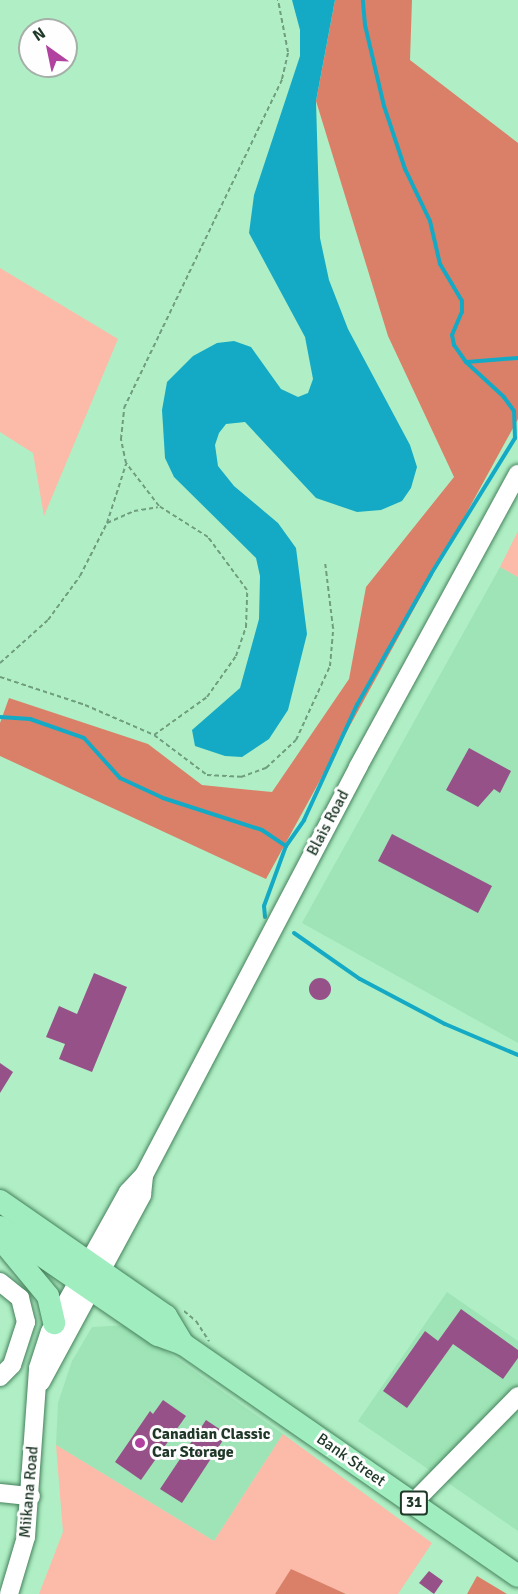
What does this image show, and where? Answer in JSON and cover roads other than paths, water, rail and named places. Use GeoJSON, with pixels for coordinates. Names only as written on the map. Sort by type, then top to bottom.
{"type":"FeatureCollection","features":[{"type":"Feature","properties":{"kind":"main road","name":"Bank Street"},"geometry":{"type":"LineString","coordinates":[[0,1201],[90,1275]]}},
{"type":"Feature","properties":{"kind":"main road","name":"Bank Street"},"geometry":{"type":"LineString","coordinates":[[0,1227],[166,1316],[183,1344],[518,1576]]}},
{"type":"Feature","properties":{"kind":"main road"},"geometry":{"type":"LineString","coordinates":[[0,1238],[48,1296],[54,1323]]}},
{"type":"Feature","properties":{"kind":"street","name":"Blais Road"},"geometry":{"type":"LineString","coordinates":[[90,1275],[142,1195],[144,1175],[358,767],[518,474]]}},
{"type":"Feature","properties":{"kind":"street","name":"Miikana Road"},"geometry":{"type":"LineString","coordinates":[[9,1594],[20,1567],[31,1496],[41,1353],[54,1323],[90,1275]]}},
{"type":"Feature","properties":{"kind":"street","name":"Miikana Road"},"geometry":{"type":"LineString","coordinates":[[37,1388],[90,1275]]}},
{"type":"Feature","properties":{"kind":"street"},"geometry":{"type":"LineString","coordinates":[[0,1282],[20,1298],[26,1322],[12,1365],[0,1377]]}},
{"type":"Feature","properties":{"kind":"street"},"geometry":{"type":"LineString","coordinates":[[413,1503],[518,1396]]}},
{"type":"Feature","properties":{"kind":"street"},"geometry":{"type":"LineString","coordinates":[[0,1493],[31,1496]]}},
{"type":"Feature","properties":{"kind":"water"},"geometry":{"type":"Polygon","coordinates":[[[292,0],[335,0],[316,101],[320,238],[329,280],[348,329],[410,445],[417,467],[411,488],[402,501],[381,510],[357,512],[316,498],[245,422],[226,424],[219,433],[215,445],[218,466],[234,486],[278,523],[296,548],[307,634],[288,710],[269,739],[242,757],[225,756],[195,746],[192,730],[240,688],[259,619],[260,576],[256,558],[174,477],[165,458],[162,410],[167,382],[193,356],[217,343],[234,341],[251,347],[281,389],[298,397],[308,393],[313,379],[305,337],[249,233],[254,195],[300,56],[300,30],[292,0]]]}},
{"type":"Feature","properties":{"kind":"waterway"},"geometry":{"type":"LineString","coordinates":[[265,917],[264,906],[286,846],[304,820],[357,705],[431,574],[515,438],[514,411],[504,397],[466,362],[454,345],[452,335],[462,312],[462,301],[440,264],[430,221],[405,169],[384,106],[365,25],[363,0]]}},
{"type":"Feature","properties":{"kind":"waterway"},"geometry":{"type":"LineString","coordinates":[[467,362],[518,358]]}},
{"type":"Feature","properties":{"kind":"waterway"},"geometry":{"type":"LineString","coordinates":[[0,717],[30,719],[84,738],[120,778],[163,798],[262,830],[286,846]]}},
{"type":"Feature","properties":{"kind":"waterway"},"geometry":{"type":"LineString","coordinates":[[294,933],[360,979],[445,1024],[518,1055]]}},
{"type":"Feature","properties":{"kind":"place","name":"Canadian Classic Car Storage"},"geometry":{"type":"Point","coordinates":[140,1443]}}]}
